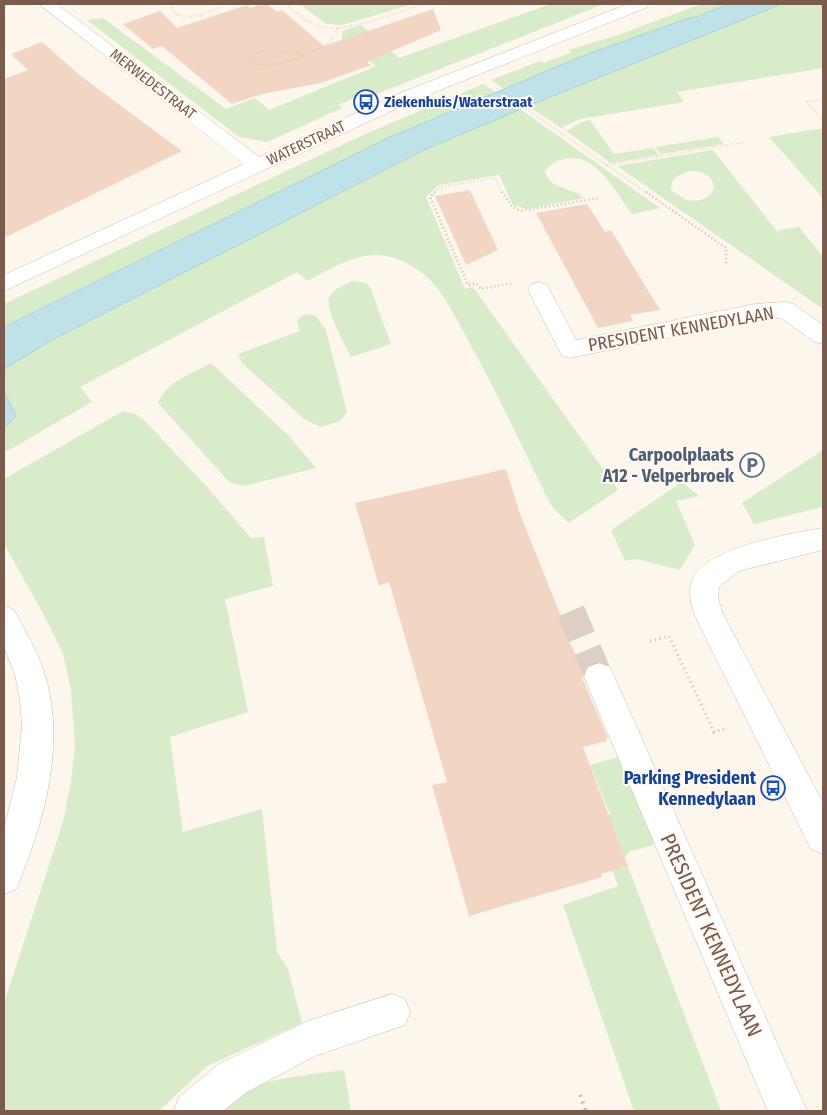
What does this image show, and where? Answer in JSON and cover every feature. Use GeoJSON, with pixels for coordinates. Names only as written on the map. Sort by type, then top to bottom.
{"type":"FeatureCollection","features":[{"type":"Feature","properties":{"kind":"street","name":"MERWEDESTRAAT"},"geometry":{"type":"LineString","coordinates":[[47,4],[258,165]]}},
{"type":"Feature","properties":{"kind":"street","name":"WATERSTRAAT"},"geometry":{"type":"LineString","coordinates":[[4,284],[409,96],[642,4]]}},
{"type":"Feature","properties":{"kind":"street","name":"PRESIDENT KENNEDYLAAN"},"geometry":{"type":"LineString","coordinates":[[538,290],[570,350],[755,312],[785,310],[823,336]]}},
{"type":"Feature","properties":{"kind":"street"},"geometry":{"type":"LineString","coordinates":[[823,539],[750,556],[727,564],[706,582],[704,598],[710,617],[823,837]]}},
{"type":"Feature","properties":{"kind":"street"},"geometry":{"type":"LineString","coordinates":[[4,619],[20,648],[30,675],[35,705],[37,759],[30,798],[4,876]]}},
{"type":"Feature","properties":{"kind":"street","name":"PRESIDENT KENNEDYLAAN"},"geometry":{"type":"LineString","coordinates":[[599,677],[788,1111]]}},
{"type":"Feature","properties":{"kind":"street"},"geometry":{"type":"LineString","coordinates":[[193,1111],[233,1078],[308,1040],[392,1012]]}},
{"type":"Feature","properties":{"kind":"path"},"geometry":{"type":"LineString","coordinates":[[172,4],[173,12],[186,18],[204,14],[224,4]]}},
{"type":"Feature","properties":{"kind":"path"},"geometry":{"type":"LineString","coordinates":[[287,4],[300,16],[323,27],[338,27],[425,4]]}},
{"type":"Feature","properties":{"kind":"path"},"geometry":{"type":"LineString","coordinates":[[303,54],[266,50],[249,57],[252,63],[263,67],[272,66],[303,54],[324,45],[335,35],[338,27]]}},
{"type":"Feature","properties":{"kind":"path"},"geometry":{"type":"LineString","coordinates":[[498,89],[726,248],[726,266]]}},
{"type":"Feature","properties":{"kind":"path"},"geometry":{"type":"LineString","coordinates":[[823,99],[806,102],[823,120]]}},
{"type":"Feature","properties":{"kind":"path"},"geometry":{"type":"LineString","coordinates":[[605,165],[746,142]]}},
{"type":"Feature","properties":{"kind":"path"},"geometry":{"type":"LineString","coordinates":[[538,290],[531,279],[481,289],[477,284],[468,285],[430,197],[440,187],[495,178],[510,206],[519,211],[600,198]]}},
{"type":"Feature","properties":{"kind":"path"},"geometry":{"type":"LineString","coordinates":[[650,641],[669,636],[706,716]]}},
{"type":"Feature","properties":{"kind":"path"},"geometry":{"type":"LineString","coordinates":[[580,1095],[586,1111]]}},
{"type":"Feature","properties":{"kind":"green space"},"geometry":{"type":"Polygon","coordinates":[[[300,4],[413,4],[342,25],[326,24],[300,4]]]}},
{"type":"Feature","properties":{"kind":"green space"},"geometry":{"type":"Polygon","coordinates":[[[551,4],[604,4],[359,101],[355,98],[338,105],[342,108],[267,142],[239,137],[87,20],[103,18],[226,109],[255,98],[269,110],[376,66],[342,40],[342,31],[361,25],[399,58],[551,4]]]}},
{"type":"Feature","properties":{"kind":"green space"},"geometry":{"type":"Polygon","coordinates":[[[701,4],[729,4],[608,47],[504,89],[491,80],[540,61],[544,63],[571,52],[568,50],[615,36],[701,4]]]}},
{"type":"Feature","properties":{"kind":"green space"},"geometry":{"type":"Polygon","coordinates":[[[777,4],[823,4],[823,68],[677,92],[684,102],[580,119],[561,128],[528,106],[777,6],[777,4]]]}},
{"type":"Feature","properties":{"kind":"green space"},"geometry":{"type":"Polygon","coordinates":[[[483,84],[496,92],[388,138],[4,327],[4,304],[363,135],[483,84]]]}},
{"type":"Feature","properties":{"kind":"green space"},"geometry":{"type":"Polygon","coordinates":[[[520,109],[660,208],[632,214],[604,175],[585,161],[575,158],[555,162],[545,172],[552,182],[584,198],[526,209],[513,205],[499,175],[439,185],[426,197],[465,289],[473,287],[618,490],[569,523],[552,507],[490,381],[446,300],[429,279],[418,270],[399,260],[378,255],[369,255],[350,260],[307,281],[297,272],[80,387],[92,402],[4,453],[4,428],[16,416],[4,390],[4,367],[50,341],[424,150],[520,109]]]}},
{"type":"Feature","properties":{"kind":"green space"},"geometry":{"type":"Polygon","coordinates":[[[590,120],[614,154],[653,148],[659,155],[611,163],[566,131],[582,122],[590,120]]]}},
{"type":"Feature","properties":{"kind":"green space"},"geometry":{"type":"Polygon","coordinates":[[[823,129],[823,198],[769,137],[823,129]]]}},
{"type":"Feature","properties":{"kind":"green space"},"geometry":{"type":"Polygon","coordinates":[[[718,137],[724,144],[661,154],[655,147],[718,137]]]}},
{"type":"Feature","properties":{"kind":"green space"},"geometry":{"type":"Polygon","coordinates":[[[713,150],[780,235],[779,230],[799,227],[823,257],[823,309],[617,166],[713,150]],[[690,171],[679,175],[672,182],[671,190],[686,200],[706,198],[714,188],[713,182],[709,176],[701,172],[690,171]]]}},
{"type":"Feature","properties":{"kind":"green space"},"geometry":{"type":"Polygon","coordinates":[[[353,281],[366,283],[370,287],[391,344],[351,357],[332,317],[329,301],[330,296],[335,291],[353,281]]]}},
{"type":"Feature","properties":{"kind":"green space"},"geometry":{"type":"Polygon","coordinates":[[[307,314],[316,316],[326,330],[347,412],[340,421],[321,427],[304,419],[242,363],[238,354],[300,331],[297,322],[300,317],[307,314]]]}},
{"type":"Feature","properties":{"kind":"green space"},"geometry":{"type":"Polygon","coordinates":[[[211,363],[289,436],[316,468],[244,486],[230,483],[158,403],[162,395],[173,384],[211,363]]]}},
{"type":"Feature","properties":{"kind":"green space"},"geometry":{"type":"Polygon","coordinates":[[[123,411],[136,414],[145,421],[208,488],[251,538],[264,537],[273,586],[225,599],[248,712],[170,737],[183,832],[262,809],[277,952],[288,969],[302,1023],[207,1066],[160,1111],[4,1111],[4,1003],[63,822],[71,782],[75,745],[71,690],[63,654],[44,615],[4,544],[4,479],[123,411]]]}},
{"type":"Feature","properties":{"kind":"green space"},"geometry":{"type":"Polygon","coordinates":[[[823,450],[823,507],[754,524],[742,503],[823,450]]]}},
{"type":"Feature","properties":{"kind":"green space"},"geometry":{"type":"Polygon","coordinates":[[[682,482],[699,496],[676,501],[695,545],[680,570],[636,559],[625,561],[611,530],[682,482]]]}},
{"type":"Feature","properties":{"kind":"green space"},"geometry":{"type":"Polygon","coordinates":[[[632,753],[658,817],[653,845],[629,852],[625,859],[721,1111],[634,1111],[563,905],[618,886],[594,820],[610,814],[590,765],[632,753]]]}},
{"type":"Feature","properties":{"kind":"green space"},"geometry":{"type":"Polygon","coordinates":[[[344,1070],[351,1111],[214,1111],[228,1100],[258,1085],[292,1077],[344,1070]]]}},
{"type":"Feature","properties":{"kind":"water"},"geometry":{"type":"Polygon","coordinates":[[[729,4],[777,4],[777,6],[424,150],[50,341],[4,369],[4,327],[388,138],[580,57],[729,4]]]}},
{"type":"Feature","properties":{"kind":"water"},"geometry":{"type":"Polygon","coordinates":[[[4,391],[16,416],[4,428],[4,391]]]}},
{"type":"Feature","properties":{"kind":"building"},"geometry":{"type":"Polygon","coordinates":[[[267,4],[277,12],[282,10],[324,46],[433,9],[441,30],[367,62],[371,65],[321,83],[262,94],[232,104],[162,46],[153,49],[123,24],[160,11],[177,28],[247,5],[250,8],[267,4]]]}},
{"type":"Feature","properties":{"kind":"building"},"geometry":{"type":"Polygon","coordinates":[[[42,42],[82,77],[182,151],[4,238],[4,79],[28,70],[11,54],[42,42]]]}},
{"type":"Feature","properties":{"kind":"building"},"geometry":{"type":"Polygon","coordinates":[[[470,190],[498,250],[466,265],[435,196],[470,190]]]}},
{"type":"Feature","properties":{"kind":"building"},"geometry":{"type":"Polygon","coordinates":[[[587,204],[605,232],[611,230],[660,310],[630,315],[633,321],[598,328],[536,213],[587,204]]]}},
{"type":"Feature","properties":{"kind":"building"},"geometry":{"type":"Polygon","coordinates":[[[506,469],[520,514],[561,616],[569,641],[584,672],[582,678],[608,738],[606,739],[607,741],[583,747],[628,866],[601,874],[602,877],[469,916],[432,785],[447,782],[389,582],[379,586],[355,503],[506,469]]]}},
{"type":"Feature","properties":{"kind":"tunnel"},"geometry":{"type":"LineString","coordinates":[[571,611],[599,677]]}},
{"type":"Feature","properties":{"kind":"place","name":"Ziekenhuis/Waterstraat"},"geometry":{"type":"Point","coordinates":[366,102]}},
{"type":"Feature","properties":{"kind":"place","name":"Carpoolplaats A12 - Velperbroek"},"geometry":{"type":"Point","coordinates":[752,465]}},
{"type":"Feature","properties":{"kind":"place","name":"Parking President Kennedylaan"},"geometry":{"type":"Point","coordinates":[773,788]}}]}
